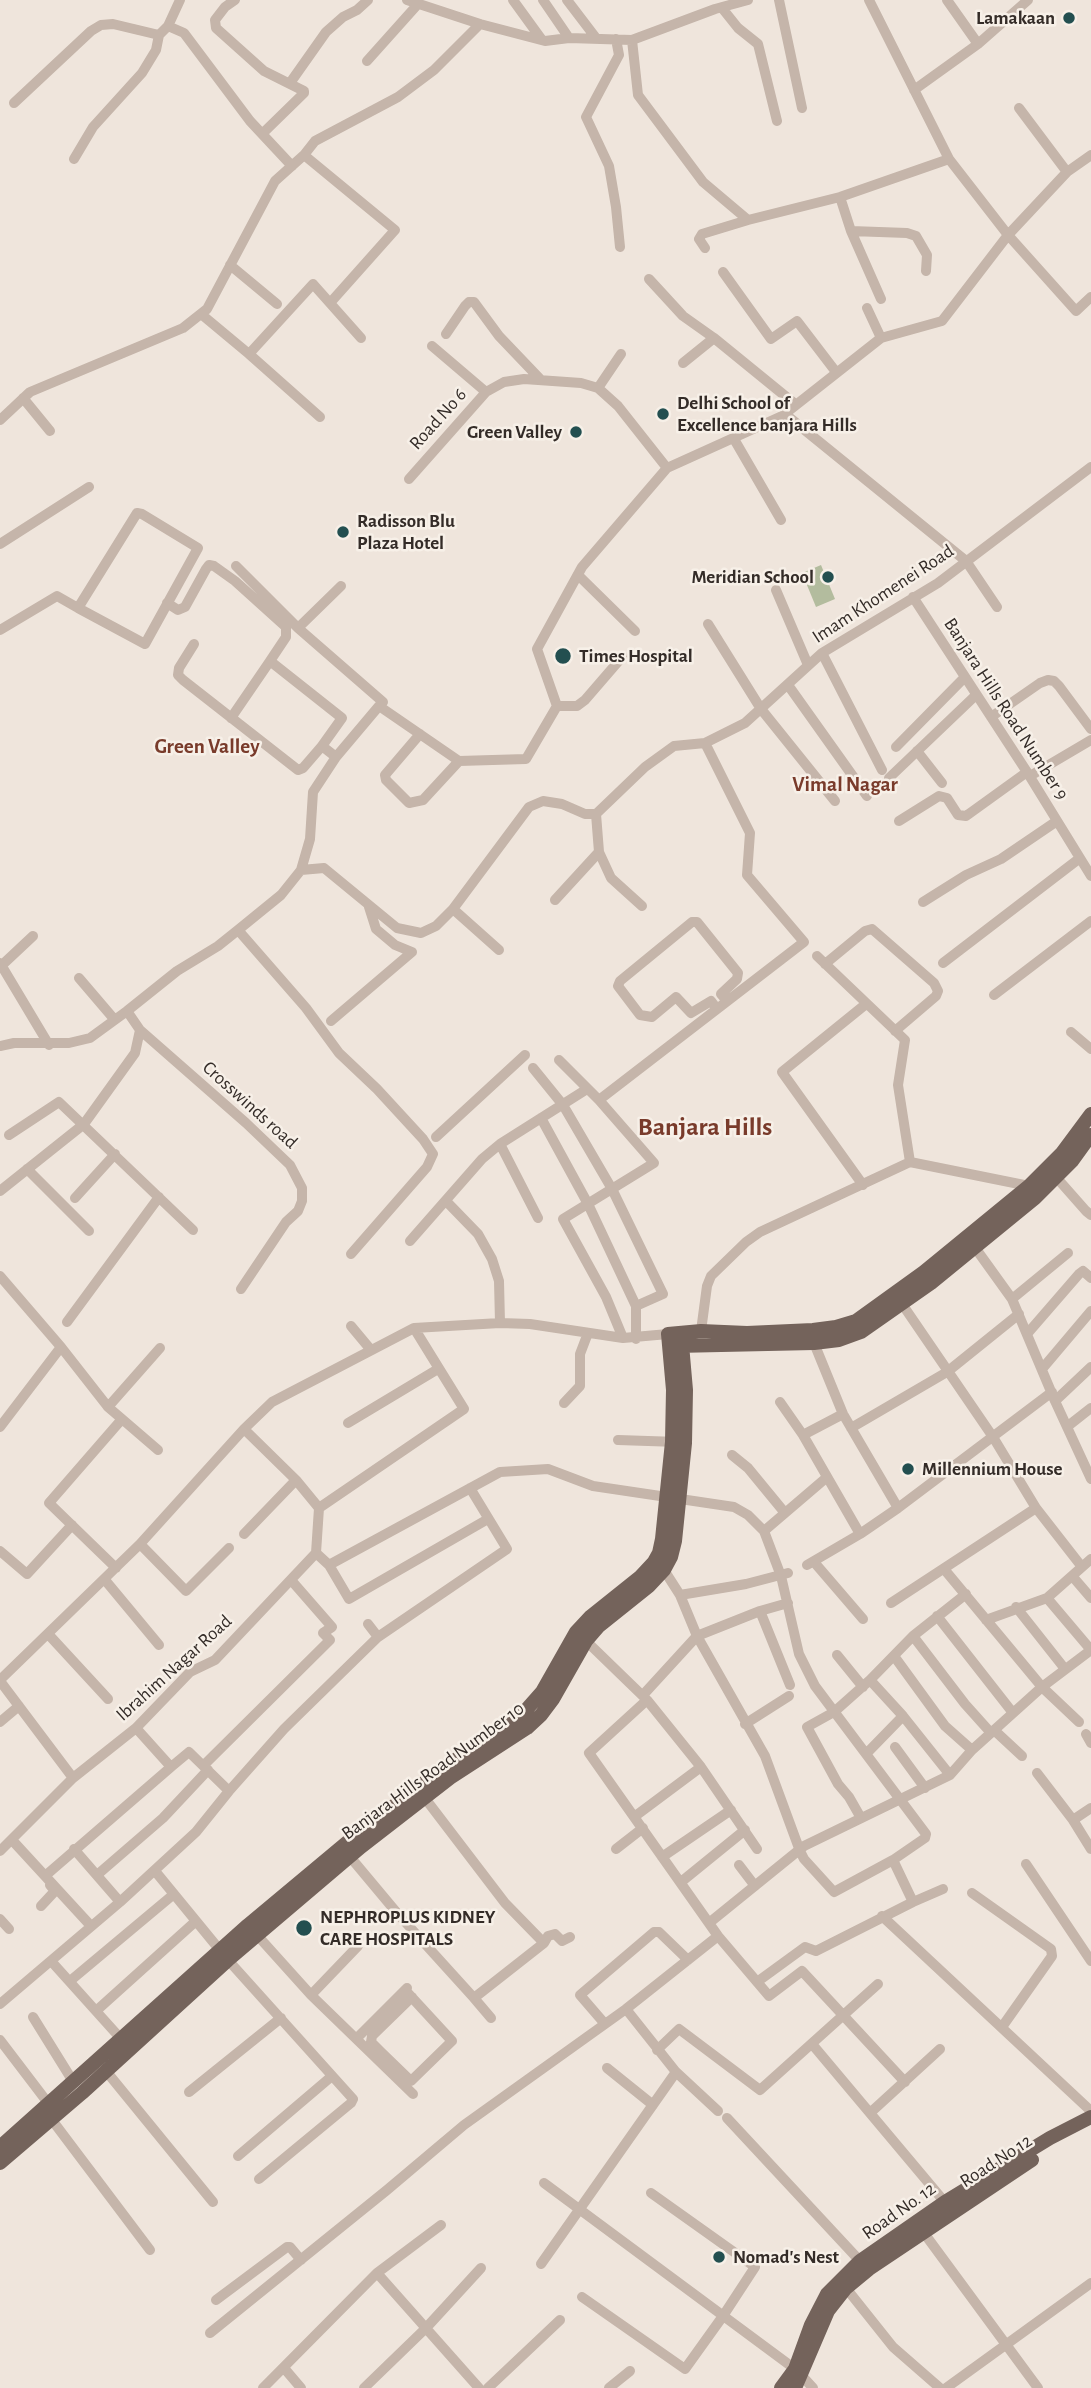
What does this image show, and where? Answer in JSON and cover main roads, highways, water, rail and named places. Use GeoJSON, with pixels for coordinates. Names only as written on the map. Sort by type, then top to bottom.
{"type":"FeatureCollection","features":[{"type":"Feature","properties":{"kind":"main road"},"geometry":{"type":"LineString","coordinates":[[1034,1190],[1091,1114]]}},
{"type":"Feature","properties":{"kind":"main road"},"geometry":{"type":"LineString","coordinates":[[675,1340],[814,1343],[839,1340],[861,1332],[898,1298],[972,1243],[1034,1190],[1056,1177],[1091,1135]]}},
{"type":"Feature","properties":{"kind":"main road"},"geometry":{"type":"LineString","coordinates":[[675,1340],[701,1331],[747,1332],[836,1327],[856,1321],[898,1298]]}},
{"type":"Feature","properties":{"kind":"main road","name":"Banjara Hills Road Number 10"},"geometry":{"type":"LineString","coordinates":[[581,1636],[599,1626],[649,1586],[664,1570],[671,1557],[675,1541],[673,1498],[678,1443],[673,1390],[675,1340]]}},
{"type":"Feature","properties":{"kind":"main road","name":"Banjara Hills Road Number 10"},"geometry":{"type":"LineString","coordinates":[[0,2163],[47,2110],[122,2040],[346,1852],[421,1793],[443,1768],[519,1718],[532,1706],[607,1603],[640,1577],[654,1562],[659,1553],[673,1498]]}},
{"type":"Feature","properties":{"kind":"main road","name":"Banjara Hills Road Number 10"},"geometry":{"type":"LineString","coordinates":[[0,2147],[47,2110],[106,2071],[224,1955],[257,1935],[346,1852]]}},
{"type":"Feature","properties":{"kind":"main road","name":"Road No. 12"},"geometry":{"type":"LineString","coordinates":[[781,2388],[797,2378],[811,2325],[827,2294],[860,2261],[949,2207],[1050,2138],[1091,2117]]}},
{"type":"Feature","properties":{"kind":"main road","name":"Road No 12"},"geometry":{"type":"LineString","coordinates":[[797,2378],[828,2311],[846,2288],[869,2269],[924,2234],[949,2207],[989,2187],[1091,2127]]}},
{"type":"Feature","properties":{"kind":"place","name":"Lamakaan"},"geometry":{"type":"Point","coordinates":[1069,18]}},
{"type":"Feature","properties":{"kind":"place","name":"Delhi School of Excellence banjara Hills"},"geometry":{"type":"Point","coordinates":[663,414]}},
{"type":"Feature","properties":{"kind":"place","name":"Green Valley"},"geometry":{"type":"Point","coordinates":[576,432]}},
{"type":"Feature","properties":{"kind":"place","name":"Radisson Blu Plaza Hotel"},"geometry":{"type":"Point","coordinates":[343,532]}},
{"type":"Feature","properties":{"kind":"place","name":"Meridian School"},"geometry":{"type":"Point","coordinates":[828,577]}},
{"type":"Feature","properties":{"kind":"place","name":"Times Hospital"},"geometry":{"type":"Point","coordinates":[563,656]}},
{"type":"Feature","properties":{"kind":"place","name":"Millennium House"},"geometry":{"type":"Point","coordinates":[908,1469]}},
{"type":"Feature","properties":{"kind":"place","name":"NEPHROPLUS KIDNEY CARE HOSPITALS"},"geometry":{"type":"Point","coordinates":[304,1928]}},
{"type":"Feature","properties":{"kind":"place","name":"Nomad's Nest"},"geometry":{"type":"Point","coordinates":[719,2257]}},
{"type":"Feature","properties":{"kind":"district","name":"Green Valley"},"geometry":{"type":"Point","coordinates":[207,747]}},
{"type":"Feature","properties":{"kind":"district","name":"Vimal Nagar"},"geometry":{"type":"Point","coordinates":[845,785]}},
{"type":"Feature","properties":{"kind":"district","name":"Banjara Hills"},"geometry":{"type":"Point","coordinates":[705,1127]}}]}
